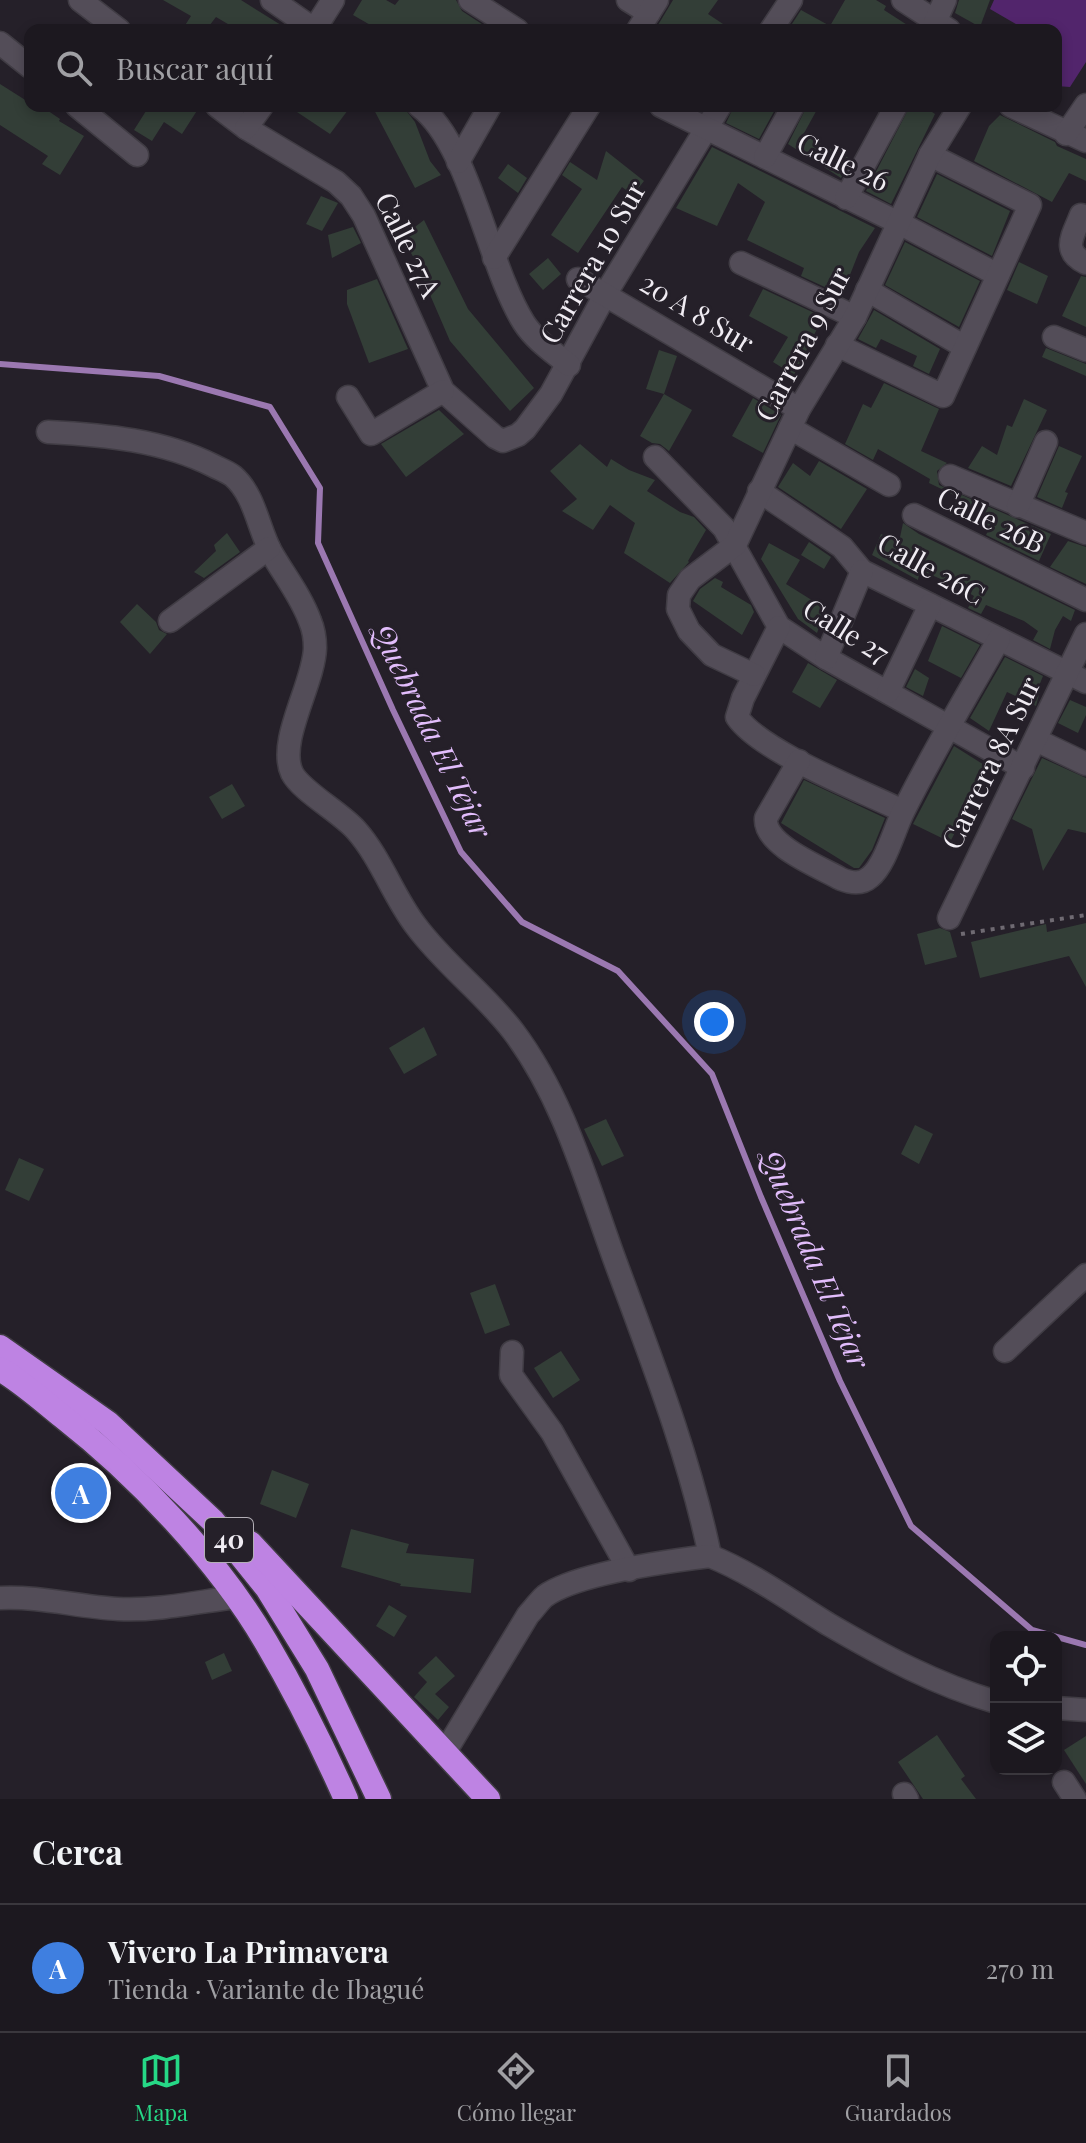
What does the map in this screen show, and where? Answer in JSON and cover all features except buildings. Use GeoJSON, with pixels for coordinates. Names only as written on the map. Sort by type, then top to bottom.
{"type":"FeatureCollection","features":[{"type":"Feature","properties":{"kind":"highway","name":"40"},"geometry":{"type":"LineString","coordinates":[[0,1347],[108,1423],[213,1521],[267,1588],[317,1669],[379,1799]]}},
{"type":"Feature","properties":{"kind":"highway","name":"40"},"geometry":{"type":"LineString","coordinates":[[0,1369],[95,1442],[173,1520],[236,1597],[265,1640],[314,1729],[346,1799]]}},
{"type":"Feature","properties":{"kind":"highway"},"geometry":{"type":"LineString","coordinates":[[213,1521],[246,1539],[488,1799]]}},
{"type":"Feature","properties":{"kind":"street"},"geometry":{"type":"LineString","coordinates":[[80,0],[111,24]]}},
{"type":"Feature","properties":{"kind":"street"},"geometry":{"type":"LineString","coordinates":[[272,0],[306,24]]}},
{"type":"Feature","properties":{"kind":"street"},"geometry":{"type":"LineString","coordinates":[[318,24],[333,0]]}},
{"type":"Feature","properties":{"kind":"street"},"geometry":{"type":"LineString","coordinates":[[470,0],[508,24]]}},
{"type":"Feature","properties":{"kind":"street"},"geometry":{"type":"LineString","coordinates":[[628,0],[648,14]]}},
{"type":"Feature","properties":{"kind":"street"},"geometry":{"type":"LineString","coordinates":[[775,24],[791,0]]}},
{"type":"Feature","properties":{"kind":"street"},"geometry":{"type":"LineString","coordinates":[[903,0],[939,24]]}},
{"type":"Feature","properties":{"kind":"street"},"geometry":{"type":"LineString","coordinates":[[942,24],[945,0]]}},
{"type":"Feature","properties":{"kind":"street"},"geometry":{"type":"LineString","coordinates":[[0,43],[24,62]]}},
{"type":"Feature","properties":{"kind":"street"},"geometry":{"type":"LineString","coordinates":[[1023,112],[1076,138],[1086,105]]}},
{"type":"Feature","properties":{"kind":"street"},"geometry":{"type":"LineString","coordinates":[[84,112],[137,155]]}},
{"type":"Feature","properties":{"kind":"street","name":"Calle 27A"},"geometry":{"type":"LineString","coordinates":[[225,112],[336,182],[351,196],[364,216],[443,391],[495,437],[509,440]]}},
{"type":"Feature","properties":{"kind":"street"},"geometry":{"type":"LineString","coordinates":[[246,128],[258,112]]}},
{"type":"Feature","properties":{"kind":"street"},"geometry":{"type":"LineString","coordinates":[[425,112],[444,133],[458,162],[494,258],[525,325],[543,345],[569,365]]}},
{"type":"Feature","properties":{"kind":"street"},"geometry":{"type":"LineString","coordinates":[[458,162],[487,112]]}},
{"type":"Feature","properties":{"kind":"street"},"geometry":{"type":"LineString","coordinates":[[494,258],[585,112]]}},
{"type":"Feature","properties":{"kind":"street","name":"Calle 26"},"geometry":{"type":"LineString","coordinates":[[674,112],[998,275]]}},
{"type":"Feature","properties":{"kind":"street","name":"Carrera 10 Sur"},"geometry":{"type":"LineString","coordinates":[[509,440],[525,429],[569,365],[606,293],[716,112]]}},
{"type":"Feature","properties":{"kind":"street"},"geometry":{"type":"LineString","coordinates":[[765,157],[790,112]]}},
{"type":"Feature","properties":{"kind":"street"},"geometry":{"type":"LineString","coordinates":[[846,198],[893,112]]}},
{"type":"Feature","properties":{"kind":"street","name":"Carrera 9 Sur"},"geometry":{"type":"LineString","coordinates":[[754,675],[712,655],[689,631],[678,609],[679,595],[690,579],[735,545],[795,419],[855,317],[930,155],[956,112]]}},
{"type":"Feature","properties":{"kind":"street"},"geometry":{"type":"LineString","coordinates":[[837,345],[943,396],[1030,205],[930,155]]}},
{"type":"Feature","properties":{"kind":"street"},"geometry":{"type":"LineString","coordinates":[[1081,215],[1070,247],[1072,254],[1086,263]]}},
{"type":"Feature","properties":{"kind":"street"},"geometry":{"type":"LineString","coordinates":[[741,263],[855,317]]}},
{"type":"Feature","properties":{"kind":"street","name":"20 A 8 Sur"},"geometry":{"type":"LineString","coordinates":[[578,279],[606,293],[795,419]]}},
{"type":"Feature","properties":{"kind":"street"},"geometry":{"type":"LineString","coordinates":[[867,290],[965,347]]}},
{"type":"Feature","properties":{"kind":"street"},"geometry":{"type":"LineString","coordinates":[[1054,337],[1086,350]]}},
{"type":"Feature","properties":{"kind":"street"},"geometry":{"type":"LineString","coordinates":[[348,397],[371,434],[443,391]]}},
{"type":"Feature","properties":{"kind":"street"},"geometry":{"type":"LineString","coordinates":[[795,419],[889,485]]}},
{"type":"Feature","properties":{"kind":"street"},"geometry":{"type":"LineString","coordinates":[[48,432],[113,436],[202,460],[233,476],[249,497],[269,548],[310,622],[315,647],[292,732],[289,754],[292,772],[302,785],[357,832],[416,926],[459,976],[487,999],[533,1061],[580,1163],[659,1383],[700,1511],[710,1556]]}},
{"type":"Feature","properties":{"kind":"street"},"geometry":{"type":"LineString","coordinates":[[1018,506],[1046,442]]}},
{"type":"Feature","properties":{"kind":"street","name":"Calle 27"},"geometry":{"type":"LineString","coordinates":[[655,457],[711,512],[735,545],[779,627],[826,658],[1023,768]]}},
{"type":"Feature","properties":{"kind":"street"},"geometry":{"type":"LineString","coordinates":[[950,476],[1086,533]]}},
{"type":"Feature","properties":{"kind":"street","name":"Calle 26C"},"geometry":{"type":"LineString","coordinates":[[759,491],[842,547],[862,571],[1077,677]]}},
{"type":"Feature","properties":{"kind":"street","name":"Calle 26B"},"geometry":{"type":"LineString","coordinates":[[914,515],[1086,600]]}},
{"type":"Feature","properties":{"kind":"street"},"geometry":{"type":"LineString","coordinates":[[170,621],[269,548]]}},
{"type":"Feature","properties":{"kind":"street"},"geometry":{"type":"LineString","coordinates":[[826,658],[862,571]]}},
{"type":"Feature","properties":{"kind":"street"},"geometry":{"type":"LineString","coordinates":[[888,692],[930,605]]}},
{"type":"Feature","properties":{"kind":"street"},"geometry":{"type":"LineString","coordinates":[[779,627],[738,708],[737,717],[753,734],[799,761],[903,811]]}},
{"type":"Feature","properties":{"kind":"street","name":"Carrera 8A Sur"},"geometry":{"type":"LineString","coordinates":[[949,918],[1036,740],[1077,677],[1086,634]]}},
{"type":"Feature","properties":{"kind":"street"},"geometry":{"type":"LineString","coordinates":[[799,761],[766,818],[765,827],[778,843],[841,879],[851,883],[864,881],[873,875],[903,811],[999,639]]}},
{"type":"Feature","properties":{"kind":"street"},"geometry":{"type":"LineString","coordinates":[[1036,740],[1086,764]]}},
{"type":"Feature","properties":{"kind":"street"},"geometry":{"type":"LineString","coordinates":[[1005,1351],[1086,1275]]}},
{"type":"Feature","properties":{"kind":"street"},"geometry":{"type":"LineString","coordinates":[[512,1352],[511,1375],[552,1432],[629,1570]]}},
{"type":"Feature","properties":{"kind":"street"},"geometry":{"type":"LineString","coordinates":[[445,1752],[528,1615],[544,1597],[565,1585],[710,1556],[728,1563],[829,1624],[933,1681],[990,1700]]}},
{"type":"Feature","properties":{"kind":"street"},"geometry":{"type":"LineString","coordinates":[[0,1598],[44,1599],[118,1609],[159,1608],[236,1597]]}},
{"type":"Feature","properties":{"kind":"street"},"geometry":{"type":"LineString","coordinates":[[1062,1708],[1086,1710]]}},
{"type":"Feature","properties":{"kind":"path"},"geometry":{"type":"LineString","coordinates":[[949,918],[957,934],[1086,915]]}},
{"type":"Feature","properties":{"kind":"shaded area"},"geometry":{"type":"Polygon","coordinates":[[[994,0],[1086,0],[1086,62],[1070,87],[1062,86],[1062,24],[1016,24],[990,9],[994,0]]]}},
{"type":"Feature","properties":{"kind":"waterway","name":"Quebrada El Tejar"},"geometry":{"type":"LineString","coordinates":[[0,364],[159,376],[270,407],[320,488],[318,543],[461,852],[522,922],[618,971],[712,1074],[840,1381],[911,1526],[1032,1630],[1086,1645]]}},
{"type":"Feature","properties":{"kind":"place","name":"Vivero La Primavera"},"geometry":{"type":"Point","coordinates":[81,1493]}}]}
